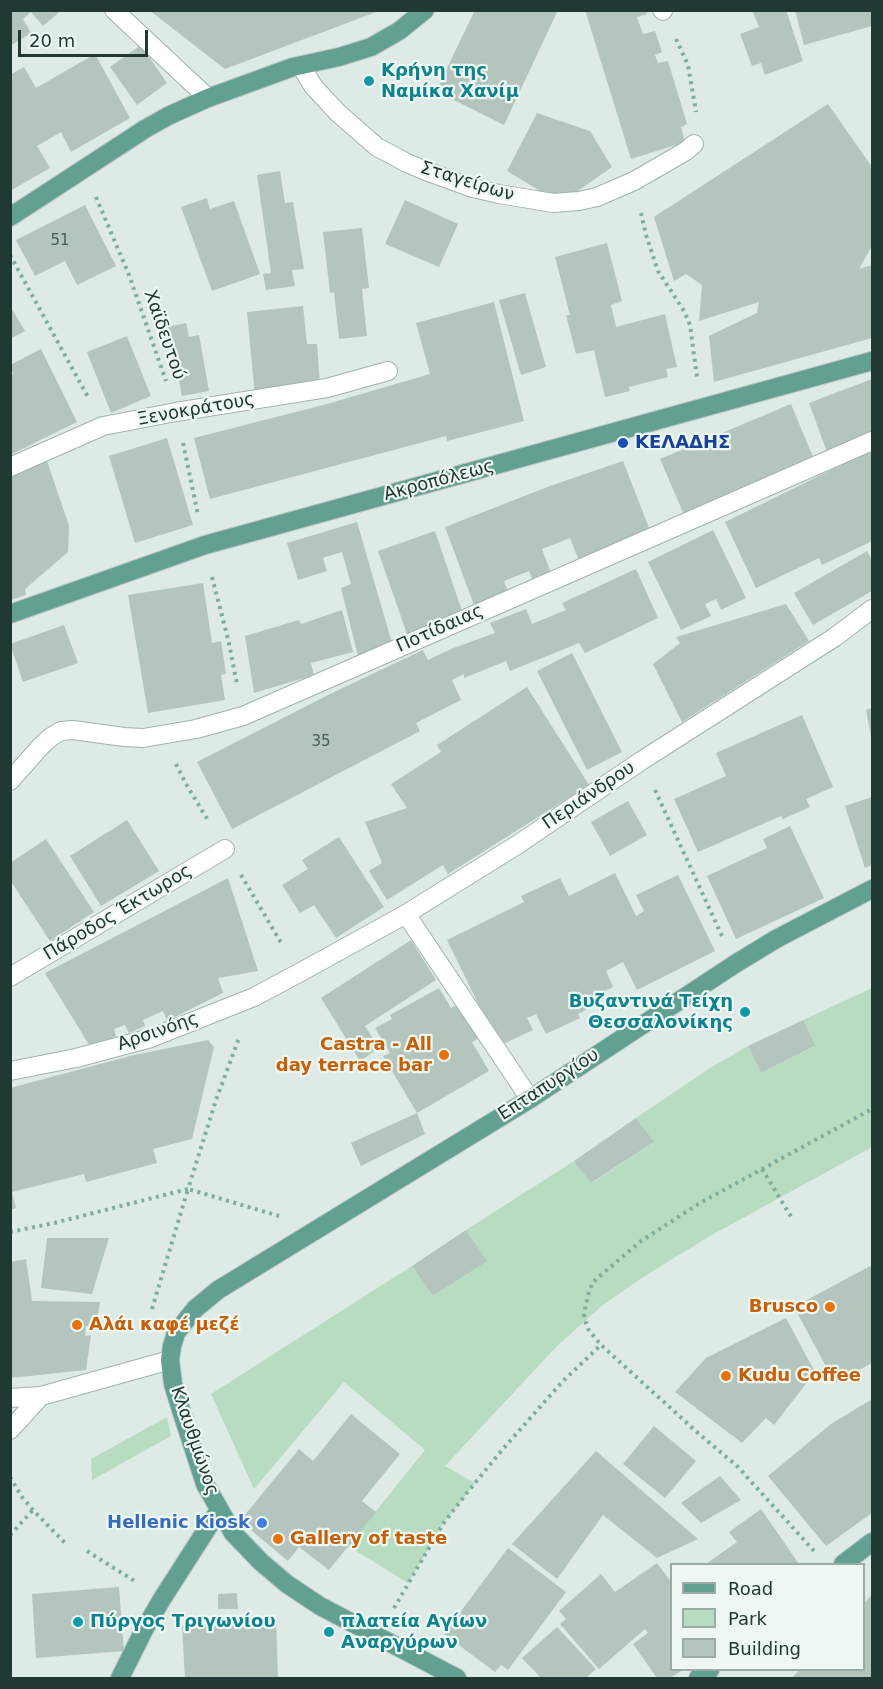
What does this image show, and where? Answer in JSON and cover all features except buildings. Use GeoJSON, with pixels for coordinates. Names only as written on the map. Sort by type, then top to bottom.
{"type":"FeatureCollection","features":[{"type":"Feature","properties":{"kind":"main road"},"geometry":{"type":"LineString","coordinates":[[10,217],[145,129],[208,98],[301,66],[353,54],[371,47],[399,31],[425,10]]}},
{"type":"Feature","properties":{"kind":"main road","name":"Ακροπόλεως"},"geometry":{"type":"LineString","coordinates":[[10,614],[205,545],[873,361]]}},
{"type":"Feature","properties":{"kind":"main road","name":"Επταπυργίου"},"geometry":{"type":"LineString","coordinates":[[179,1328],[195,1309],[218,1290],[530,1099],[735,964],[776,939],[873,889]]}},
{"type":"Feature","properties":{"kind":"main road","name":"Κλαυθμώνος"},"geometry":{"type":"LineString","coordinates":[[179,1328],[174,1337],[170,1360],[173,1384],[205,1484],[233,1533],[248,1550],[287,1584],[320,1606],[457,1678]]}},
{"type":"Feature","properties":{"kind":"main road"},"geometry":{"type":"LineString","coordinates":[[120,1678],[162,1599],[219,1510]]}},
{"type":"Feature","properties":{"kind":"main road"},"geometry":{"type":"LineString","coordinates":[[844,1563],[873,1542]]}},
{"type":"Feature","properties":{"kind":"street"},"geometry":{"type":"LineString","coordinates":[[114,10],[208,98]]}},
{"type":"Feature","properties":{"kind":"street","name":"Σταγείρων"},"geometry":{"type":"LineString","coordinates":[[301,66],[314,86],[338,113],[377,147],[407,163],[460,184],[532,201],[564,202],[597,197],[634,180],[686,151],[694,144]]}},
{"type":"Feature","properties":{"kind":"street","name":"Ξενοκράτους"},"geometry":{"type":"LineString","coordinates":[[10,467],[103,426],[327,388],[388,371]]}},
{"type":"Feature","properties":{"kind":"street","name":"Ποτίδαιας"},"geometry":{"type":"LineString","coordinates":[[10,781],[41,746],[61,731],[73,730],[124,738],[150,738],[243,716],[873,441]]}},
{"type":"Feature","properties":{"kind":"street","name":"Περιάνδρου"},"geometry":{"type":"LineString","coordinates":[[299,973],[406,914],[517,845],[641,761],[835,637],[873,609]]}},
{"type":"Feature","properties":{"kind":"street","name":"Πάροδος Έκτωρος"},"geometry":{"type":"LineString","coordinates":[[10,977],[225,849]]}},
{"type":"Feature","properties":{"kind":"street"},"geometry":{"type":"LineString","coordinates":[[406,914],[530,1099]]}},
{"type":"Feature","properties":{"kind":"street","name":"Αρσινόης"},"geometry":{"type":"LineString","coordinates":[[10,1071],[76,1058],[151,1038],[254,997],[299,973]]}},
{"type":"Feature","properties":{"kind":"street"},"geometry":{"type":"LineString","coordinates":[[10,1398],[41,1396],[170,1360]]}},
{"type":"Feature","properties":{"kind":"street"},"geometry":{"type":"LineString","coordinates":[[10,1430],[41,1396]]}},
{"type":"Feature","properties":{"kind":"path"},"geometry":{"type":"LineString","coordinates":[[663,11],[683,52],[692,82],[697,120],[694,144]]}},
{"type":"Feature","properties":{"kind":"path","name":"Χαϊδευτού"},"geometry":{"type":"LineString","coordinates":[[84,169],[129,275],[176,412],[198,516]]}},
{"type":"Feature","properties":{"kind":"path"},"geometry":{"type":"LineString","coordinates":[[634,180],[646,235],[658,270],[684,311],[690,325],[701,409]]}},
{"type":"Feature","properties":{"kind":"path"},"geometry":{"type":"LineString","coordinates":[[10,255],[103,426]]}},
{"type":"Feature","properties":{"kind":"path"},"geometry":{"type":"LineString","coordinates":[[211,574],[228,639],[243,716]]}},
{"type":"Feature","properties":{"kind":"path"},"geometry":{"type":"LineString","coordinates":[[641,761],[735,964]]}},
{"type":"Feature","properties":{"kind":"path"},"geometry":{"type":"LineString","coordinates":[[151,1314],[216,1100],[254,997]]}},
{"type":"Feature","properties":{"kind":"path"},"geometry":{"type":"LineString","coordinates":[[820,1557],[737,1466],[601,1345],[588,1329],[584,1317],[593,1282],[641,1241],[700,1203],[873,1109]]}},
{"type":"Feature","properties":{"kind":"path"},"geometry":{"type":"LineString","coordinates":[[762,1169],[793,1220]]}},
{"type":"Feature","properties":{"kind":"path"},"geometry":{"type":"LineString","coordinates":[[10,1232],[54,1223],[188,1188],[320,1228]]}},
{"type":"Feature","properties":{"kind":"path"},"geometry":{"type":"LineString","coordinates":[[380,1639],[404,1589],[443,1524],[502,1450],[564,1381],[601,1345]]}},
{"type":"Feature","properties":{"kind":"path"},"geometry":{"type":"LineString","coordinates":[[10,1477],[22,1497],[66,1544]]}},
{"type":"Feature","properties":{"kind":"path"},"geometry":{"type":"LineString","coordinates":[[10,1535],[33,1510]]}},
{"type":"Feature","properties":{"kind":"path"},"geometry":{"type":"LineString","coordinates":[[87,1551],[162,1599]]}},
{"type":"Feature","properties":{"kind":"green space"},"geometry":{"type":"Polygon","coordinates":[[[872,988],[872,1147],[710,1236],[643,1277],[603,1305],[557,1346],[445,1466],[475,1483],[443,1524],[408,1583],[348,1546],[425,1450],[344,1382],[254,1489],[211,1394],[412,1266],[433,1296],[486,1261],[466,1230],[574,1161],[592,1183],[653,1143],[636,1118],[710,1068],[748,1046],[761,1073],[814,1047],[803,1020],[872,988]]]}},
{"type":"Feature","properties":{"kind":"green space"},"geometry":{"type":"Polygon","coordinates":[[[167,1417],[171,1436],[92,1480],[91,1459],[167,1417]]]}},
{"type":"Feature","properties":{"kind":"place","name":"Κρήνη της Ναμίκα Χανίμ"},"geometry":{"type":"Point","coordinates":[369,81]}},
{"type":"Feature","properties":{"kind":"place","name":"ΚΕΛΑΔΗΣ"},"geometry":{"type":"Point","coordinates":[623,443]}},
{"type":"Feature","properties":{"kind":"place","name":"Βυζαντινά Τείχη Θεσσαλονίκης"},"geometry":{"type":"Point","coordinates":[745,1012]}},
{"type":"Feature","properties":{"kind":"place","name":"Castra - All day terrace bar"},"geometry":{"type":"Point","coordinates":[444,1055]}},
{"type":"Feature","properties":{"kind":"place","name":"Brusco"},"geometry":{"type":"Point","coordinates":[830,1307]}},
{"type":"Feature","properties":{"kind":"place","name":"Αλάι καφέ μεζέ"},"geometry":{"type":"Point","coordinates":[77,1325]}},
{"type":"Feature","properties":{"kind":"place","name":"Kudu Coffee"},"geometry":{"type":"Point","coordinates":[726,1376]}},
{"type":"Feature","properties":{"kind":"place","name":"Hellenic Kiosk"},"geometry":{"type":"Point","coordinates":[262,1523]}},
{"type":"Feature","properties":{"kind":"place","name":"Gallery of taste"},"geometry":{"type":"Point","coordinates":[278,1539]}},
{"type":"Feature","properties":{"kind":"place","name":"Πύργος Τριγωνίου"},"geometry":{"type":"Point","coordinates":[78,1622]}},
{"type":"Feature","properties":{"kind":"place","name":"πλατεία Αγίων Αναργύρων"},"geometry":{"type":"Point","coordinates":[329,1632]}}]}
